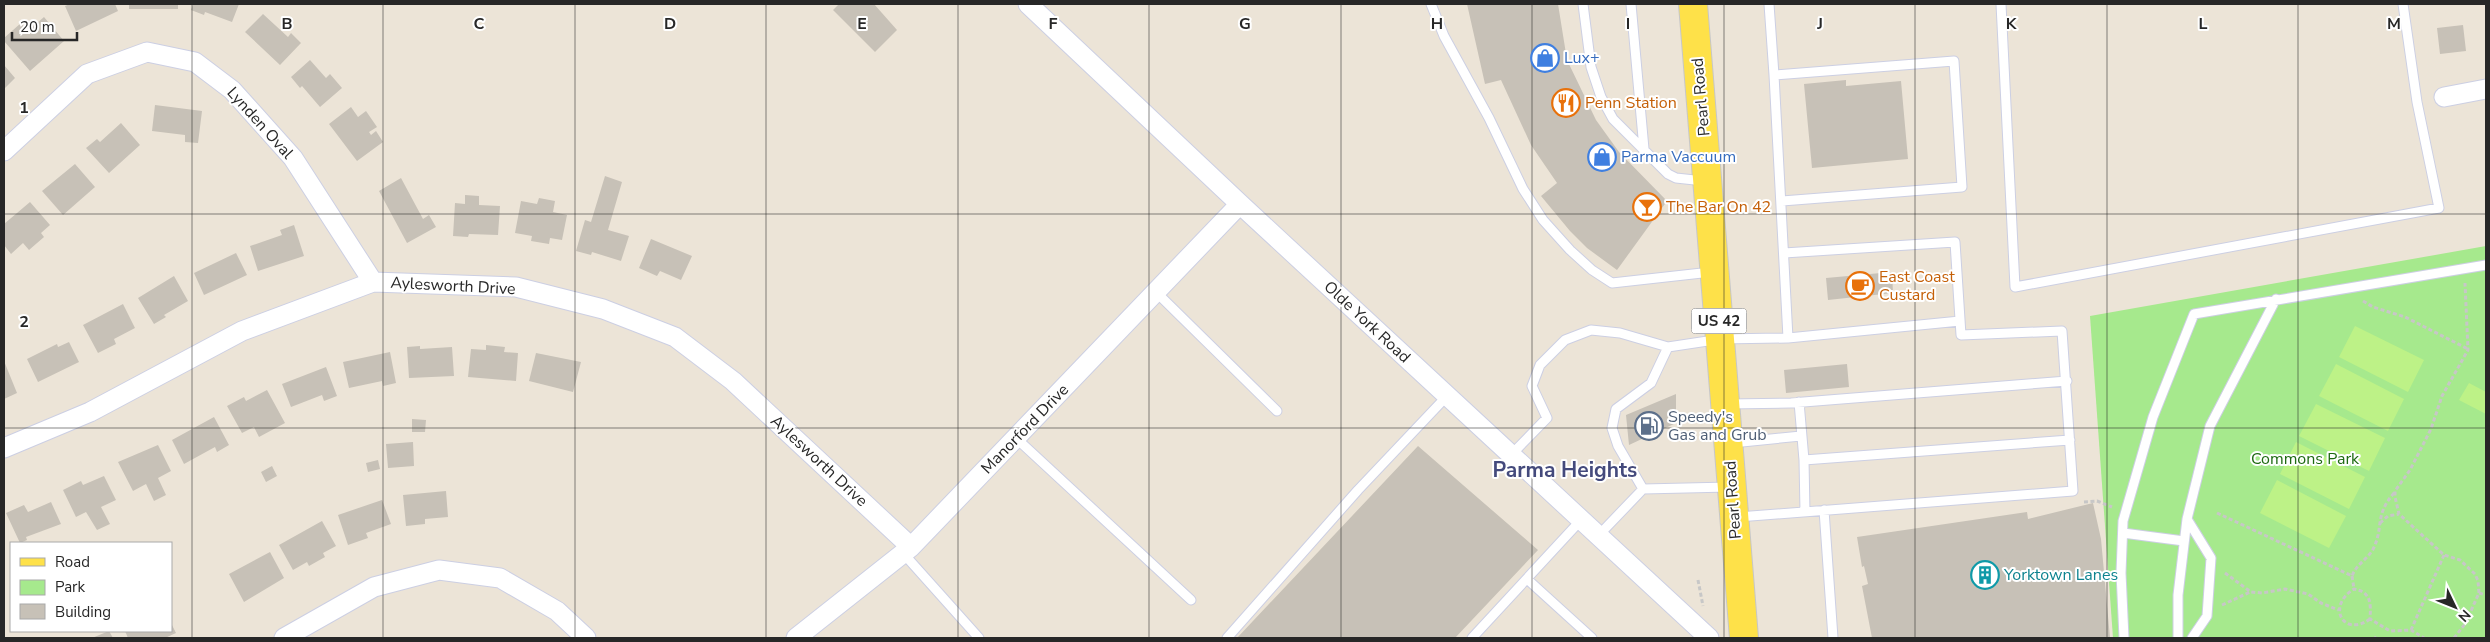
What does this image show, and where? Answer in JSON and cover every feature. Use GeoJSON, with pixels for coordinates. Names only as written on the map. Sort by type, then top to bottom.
{"type":"FeatureCollection","features":[{"type":"Feature","properties":{"kind":"main road","name":"Pearl Road"},"geometry":{"type":"LineString","coordinates":[[1693,4],[1729,443],[1740,638]]}},
{"type":"Feature","properties":{"kind":"street","name":"Olde York Road"},"geometry":{"type":"LineString","coordinates":[[1028,4],[1240,204],[1709,638]]}},
{"type":"Feature","properties":{"kind":"street","name":"Lynden Oval"},"geometry":{"type":"LineString","coordinates":[[4,151],[87,74],[147,52],[195,62],[232,90],[293,158],[373,282]]}},
{"type":"Feature","properties":{"kind":"street"},"geometry":{"type":"LineString","coordinates":[[2444,96],[2486,89]]}},
{"type":"Feature","properties":{"kind":"street","name":"Manorford Drive"},"geometry":{"type":"LineString","coordinates":[[796,638],[907,550],[1240,204]]}},
{"type":"Feature","properties":{"kind":"street","name":"Aylesworth Drive"},"geometry":{"type":"LineString","coordinates":[[4,448],[90,412],[242,331],[373,282],[516,287],[603,309],[675,337],[733,381],[907,550]]}},
{"type":"Feature","properties":{"kind":"street"},"geometry":{"type":"LineString","coordinates":[[284,638],[374,587],[439,570],[500,578],[557,611],[586,638]]}},
{"type":"Feature","properties":{"kind":"lane"},"geometry":{"type":"LineString","coordinates":[[1431,4],[1444,36],[1489,118],[1523,189],[1543,220],[1570,250],[1592,270],[1612,283],[1716,272]]}},
{"type":"Feature","properties":{"kind":"lane"},"geometry":{"type":"LineString","coordinates":[[1584,4],[1594,83],[1613,119],[1668,174],[1676,178],[1709,181]]}},
{"type":"Feature","properties":{"kind":"lane"},"geometry":{"type":"LineString","coordinates":[[1631,4],[1644,149]]}},
{"type":"Feature","properties":{"kind":"lane"},"geometry":{"type":"LineString","coordinates":[[1769,4],[1782,200],[1788,338]]}},
{"type":"Feature","properties":{"kind":"lane"},"geometry":{"type":"LineString","coordinates":[[2001,4],[2015,287],[2439,208],[2417,102],[2403,4]]}},
{"type":"Feature","properties":{"kind":"lane"},"geometry":{"type":"LineString","coordinates":[[1774,75],[1954,61],[1962,187],[1782,200]]}},
{"type":"Feature","properties":{"kind":"lane"},"geometry":{"type":"LineString","coordinates":[[1734,517],[2073,491],[2067,381],[2062,331],[1962,335],[1955,242],[1784,253]]}},
{"type":"Feature","properties":{"kind":"lane"},"geometry":{"type":"LineString","coordinates":[[2124,638],[2121,573],[2126,511],[2152,417],[2194,314],[2486,265]]}},
{"type":"Feature","properties":{"kind":"lane"},"geometry":{"type":"LineString","coordinates":[[1156,292],[1277,411]]}},
{"type":"Feature","properties":{"kind":"lane"},"geometry":{"type":"LineString","coordinates":[[2178,638],[2178,595],[2187,519],[2210,426],[2276,299]]}},
{"type":"Feature","properties":{"kind":"lane"},"geometry":{"type":"LineString","coordinates":[[1511,455],[1546,418],[1532,386],[1540,365],[1566,340],[1591,330],[1620,333],[1668,347],[1721,339],[1788,338],[1960,321]]}},
{"type":"Feature","properties":{"kind":"lane"},"geometry":{"type":"LineString","coordinates":[[1643,490],[1618,446],[1612,428],[1616,409],[1651,383],[1668,347]]}},
{"type":"Feature","properties":{"kind":"lane"},"geometry":{"type":"LineString","coordinates":[[1726,404],[1799,402],[2067,381]]}},
{"type":"Feature","properties":{"kind":"lane"},"geometry":{"type":"LineString","coordinates":[[1227,638],[1358,490],[1447,396]]}},
{"type":"Feature","properties":{"kind":"lane"},"geometry":{"type":"LineString","coordinates":[[1799,402],[1804,460],[1805,512]]}},
{"type":"Feature","properties":{"kind":"lane"},"geometry":{"type":"LineString","coordinates":[[1729,443],[1801,436]]}},
{"type":"Feature","properties":{"kind":"lane"},"geometry":{"type":"LineString","coordinates":[[1016,438],[1191,600]]}},
{"type":"Feature","properties":{"kind":"lane"},"geometry":{"type":"LineString","coordinates":[[1804,460],[2070,440]]}},
{"type":"Feature","properties":{"kind":"lane"},"geometry":{"type":"LineString","coordinates":[[1598,536],[1643,490],[1732,487]]}},
{"type":"Feature","properties":{"kind":"lane"},"geometry":{"type":"LineString","coordinates":[[1824,510],[1833,638]]}},
{"type":"Feature","properties":{"kind":"lane"},"geometry":{"type":"LineString","coordinates":[[2187,519],[2211,558],[2207,616],[2192,638]]}},
{"type":"Feature","properties":{"kind":"lane"},"geometry":{"type":"LineString","coordinates":[[1472,638],[1581,520]]}},
{"type":"Feature","properties":{"kind":"lane"},"geometry":{"type":"LineString","coordinates":[[2123,533],[2184,541]]}},
{"type":"Feature","properties":{"kind":"lane"},"geometry":{"type":"LineString","coordinates":[[907,550],[979,638]]}},
{"type":"Feature","properties":{"kind":"lane"},"geometry":{"type":"LineString","coordinates":[[1526,579],[1592,638]]}},
{"type":"Feature","properties":{"kind":"path"},"geometry":{"type":"LineString","coordinates":[[2354,589],[2352,576],[2354,570],[2372,550],[2377,539],[2382,507],[2410,470],[2430,429],[2438,404],[2468,350],[2465,280]]}},
{"type":"Feature","properties":{"kind":"path"},"geometry":{"type":"LineString","coordinates":[[2358,298],[2373,307],[2405,317],[2468,350]]}},
{"type":"Feature","properties":{"kind":"path"},"geometry":{"type":"LineString","coordinates":[[2073,491],[2085,502],[2098,501],[2126,511]]}},
{"type":"Feature","properties":{"kind":"path"},"geometry":{"type":"LineString","coordinates":[[2395,491],[2399,514],[2444,555],[2460,560],[2475,574],[2478,581],[2479,593],[2464,624],[2454,638]]}},
{"type":"Feature","properties":{"kind":"path"},"geometry":{"type":"LineString","coordinates":[[2217,513],[2352,576]]}},
{"type":"Feature","properties":{"kind":"path"},"geometry":{"type":"LineString","coordinates":[[2379,523],[2388,516],[2399,514]]}},
{"type":"Feature","properties":{"kind":"path"},"geometry":{"type":"LineString","coordinates":[[2411,630],[2444,555]]}},
{"type":"Feature","properties":{"kind":"path"},"geometry":{"type":"LineString","coordinates":[[2225,573],[2251,592]]}},
{"type":"Feature","properties":{"kind":"path"},"geometry":{"type":"LineString","coordinates":[[2222,604],[2251,592],[2262,593],[2284,589],[2308,594],[2338,610]]}},
{"type":"Feature","properties":{"kind":"path"},"geometry":{"type":"LineString","coordinates":[[2354,589],[2363,590],[2369,596],[2371,604],[2370,619],[2360,625],[2352,626],[2343,621],[2338,610],[2345,594],[2354,589]]}},
{"type":"Feature","properties":{"kind":"path"},"geometry":{"type":"LineString","coordinates":[[2479,593],[2486,595]]}},
{"type":"Feature","properties":{"kind":"path"},"geometry":{"type":"LineString","coordinates":[[2370,619],[2390,630],[2411,630],[2424,638]]}},
{"type":"Feature","properties":{"kind":"green space","name":"Commons Park"},"geometry":{"type":"Polygon","coordinates":[[[2486,246],[2486,638],[2113,638],[2090,316],[2486,246]]]}},
{"type":"Feature","properties":{"kind":"green space"},"geometry":{"type":"Polygon","coordinates":[[[2355,326],[2424,360],[2408,392],[2339,357],[2355,326]]]}},
{"type":"Feature","properties":{"kind":"green space"},"geometry":{"type":"Polygon","coordinates":[[[2336,364],[2404,399],[2388,431],[2319,396],[2336,364]]]}},
{"type":"Feature","properties":{"kind":"green space"},"geometry":{"type":"Polygon","coordinates":[[[2469,383],[2486,392],[2486,414],[2459,400],[2469,383]]]}},
{"type":"Feature","properties":{"kind":"green space"},"geometry":{"type":"Polygon","coordinates":[[[2316,404],[2385,438],[2369,471],[2299,436],[2316,404]]]}},
{"type":"Feature","properties":{"kind":"green space"},"geometry":{"type":"Polygon","coordinates":[[[2296,442],[2365,477],[2349,509],[2280,474],[2296,442]]]}},
{"type":"Feature","properties":{"kind":"green space"},"geometry":{"type":"Polygon","coordinates":[[[2277,480],[2346,516],[2329,548],[2260,513],[2277,480]]]}},
{"type":"Feature","properties":{"kind":"building"},"geometry":{"type":"Polygon","coordinates":[[[70,4],[115,4],[118,11],[76,31],[65,6],[70,4]]]}},
{"type":"Feature","properties":{"kind":"building"},"geometry":{"type":"Polygon","coordinates":[[[129,4],[178,4],[178,9],[129,9],[129,4]]]}},
{"type":"Feature","properties":{"kind":"building"},"geometry":{"type":"Polygon","coordinates":[[[193,4],[239,4],[232,22],[205,12],[204,15],[191,10],[193,4]]]}},
{"type":"Feature","properties":{"kind":"building"},"geometry":{"type":"Polygon","coordinates":[[[839,4],[874,4],[897,30],[875,52],[833,10],[839,4]]]}},
{"type":"Feature","properties":{"kind":"building"},"geometry":{"type":"Polygon","coordinates":[[[1467,4],[1558,4],[1567,60],[1596,120],[1619,152],[1667,201],[1617,270],[1587,248],[1541,196],[1557,183],[1531,145],[1501,80],[1485,84],[1467,4]]]}},
{"type":"Feature","properties":{"kind":"building"},"geometry":{"type":"Polygon","coordinates":[[[263,14],[288,37],[291,33],[301,43],[280,65],[245,32],[263,14]]]}},
{"type":"Feature","properties":{"kind":"building"},"geometry":{"type":"Polygon","coordinates":[[[44,17],[64,41],[30,71],[4,41],[4,38],[21,23],[28,31],[44,17]]]}},
{"type":"Feature","properties":{"kind":"building"},"geometry":{"type":"Polygon","coordinates":[[[2463,25],[2466,51],[2440,54],[2437,28],[2463,25]]]}},
{"type":"Feature","properties":{"kind":"building"},"geometry":{"type":"Polygon","coordinates":[[[310,60],[326,78],[330,74],[342,88],[320,107],[302,86],[300,88],[291,77],[310,60]]]}},
{"type":"Feature","properties":{"kind":"building"},"geometry":{"type":"Polygon","coordinates":[[[4,65],[15,78],[4,89],[4,65]]]}},
{"type":"Feature","properties":{"kind":"building"},"geometry":{"type":"Polygon","coordinates":[[[1846,80],[1846,86],[1901,81],[1908,159],[1812,168],[1804,84],[1846,80]]]}},
{"type":"Feature","properties":{"kind":"building"},"geometry":{"type":"Polygon","coordinates":[[[155,105],[202,111],[198,143],[185,142],[185,135],[152,131],[155,105]]]}},
{"type":"Feature","properties":{"kind":"building"},"geometry":{"type":"Polygon","coordinates":[[[351,107],[358,117],[366,111],[377,127],[369,132],[371,135],[376,131],[383,142],[357,161],[329,124],[351,107]]]}},
{"type":"Feature","properties":{"kind":"building"},"geometry":{"type":"Polygon","coordinates":[[[121,123],[140,145],[109,173],[86,148],[97,139],[100,142],[121,123]]]}},
{"type":"Feature","properties":{"kind":"building"},"geometry":{"type":"Polygon","coordinates":[[[75,164],[95,187],[63,215],[42,191],[75,164]]]}},
{"type":"Feature","properties":{"kind":"building"},"geometry":{"type":"Polygon","coordinates":[[[605,176],[622,182],[608,230],[629,236],[621,261],[592,252],[591,255],[576,251],[585,220],[591,222],[605,176]]]}},
{"type":"Feature","properties":{"kind":"building"},"geometry":{"type":"Polygon","coordinates":[[[401,178],[423,219],[429,215],[436,227],[407,243],[379,191],[401,178]]]}},
{"type":"Feature","properties":{"kind":"building"},"geometry":{"type":"Polygon","coordinates":[[[465,195],[479,196],[479,205],[500,206],[498,235],[469,234],[468,237],[453,236],[455,203],[465,204],[465,195]]]}},
{"type":"Feature","properties":{"kind":"building"},"geometry":{"type":"Polygon","coordinates":[[[539,198],[555,201],[553,212],[567,215],[562,240],[550,238],[549,244],[531,241],[532,236],[515,233],[521,201],[537,204],[539,198]]]}},
{"type":"Feature","properties":{"kind":"building"},"geometry":{"type":"Polygon","coordinates":[[[30,202],[50,225],[41,233],[44,237],[29,250],[23,243],[11,254],[4,245],[4,224],[30,202]]]}},
{"type":"Feature","properties":{"kind":"building"},"geometry":{"type":"Polygon","coordinates":[[[294,225],[304,256],[258,271],[250,246],[282,235],[280,230],[294,225]]]}},
{"type":"Feature","properties":{"kind":"building"},"geometry":{"type":"Polygon","coordinates":[[[651,239],[692,256],[681,280],[660,271],[657,276],[639,268],[651,239]]]}},
{"type":"Feature","properties":{"kind":"building"},"geometry":{"type":"Polygon","coordinates":[[[236,253],[247,275],[204,295],[194,273],[236,253]]]}},
{"type":"Feature","properties":{"kind":"building","name":"East Coast Custard"},"geometry":{"type":"Polygon","coordinates":[[[1892,272],[1893,293],[1828,300],[1826,278],[1892,272]]]}},
{"type":"Feature","properties":{"kind":"building"},"geometry":{"type":"Polygon","coordinates":[[[174,276],[188,301],[164,315],[166,317],[154,324],[138,298],[174,276]]]}},
{"type":"Feature","properties":{"kind":"building"},"geometry":{"type":"Polygon","coordinates":[[[123,304],[135,328],[114,339],[116,344],[98,353],[83,325],[123,304]]]}},
{"type":"Feature","properties":{"kind":"building"},"geometry":{"type":"Polygon","coordinates":[[[69,342],[79,362],[38,382],[27,359],[57,344],[58,347],[69,342]]]}},
{"type":"Feature","properties":{"kind":"building"},"geometry":{"type":"Polygon","coordinates":[[[486,345],[505,347],[504,352],[518,353],[516,381],[468,377],[471,349],[486,350],[486,345]]]}},
{"type":"Feature","properties":{"kind":"building"},"geometry":{"type":"Polygon","coordinates":[[[420,346],[420,349],[452,347],[454,376],[409,378],[407,347],[420,346]]]}},
{"type":"Feature","properties":{"kind":"building"},"geometry":{"type":"Polygon","coordinates":[[[390,352],[396,383],[383,386],[382,381],[349,388],[343,362],[390,352]]]}},
{"type":"Feature","properties":{"kind":"building"},"geometry":{"type":"Polygon","coordinates":[[[536,353],[581,362],[573,392],[529,381],[536,353]]]}},
{"type":"Feature","properties":{"kind":"building"},"geometry":{"type":"Polygon","coordinates":[[[4,361],[17,393],[4,399],[4,361]]]}},
{"type":"Feature","properties":{"kind":"building"},"geometry":{"type":"Polygon","coordinates":[[[1847,364],[1849,387],[1786,393],[1784,370],[1847,364]]]}},
{"type":"Feature","properties":{"kind":"building"},"geometry":{"type":"Polygon","coordinates":[[[326,367],[337,396],[324,401],[322,395],[291,407],[282,384],[326,367]]]}},
{"type":"Feature","properties":{"kind":"building"},"geometry":{"type":"Polygon","coordinates":[[[267,390],[285,423],[259,437],[254,427],[242,433],[227,406],[244,397],[246,401],[267,390]]]}},
{"type":"Feature","properties":{"kind":"building"},"geometry":{"type":"Polygon","coordinates":[[[1676,394],[1676,423],[1629,445],[1626,415],[1676,394]]]}},
{"type":"Feature","properties":{"kind":"building"},"geometry":{"type":"Polygon","coordinates":[[[214,417],[229,445],[217,452],[215,447],[184,464],[172,440],[214,417]]]}},
{"type":"Feature","properties":{"kind":"building"},"geometry":{"type":"Polygon","coordinates":[[[412,419],[426,420],[425,432],[412,432],[412,419]]]}},
{"type":"Feature","properties":{"kind":"building"},"geometry":{"type":"Polygon","coordinates":[[[413,442],[414,466],[388,468],[386,444],[413,442]]]}},
{"type":"Feature","properties":{"kind":"building"},"geometry":{"type":"Polygon","coordinates":[[[158,445],[171,471],[158,478],[166,495],[154,501],[146,484],[133,491],[118,462],[158,445]]]}},
{"type":"Feature","properties":{"kind":"building"},"geometry":{"type":"Polygon","coordinates":[[[1418,446],[1538,550],[1455,638],[1237,638],[1418,446]]]}},
{"type":"Feature","properties":{"kind":"building"},"geometry":{"type":"Polygon","coordinates":[[[378,460],[380,469],[368,472],[366,463],[378,460]]]}},
{"type":"Feature","properties":{"kind":"building"},"geometry":{"type":"Polygon","coordinates":[[[272,466],[277,476],[266,482],[261,472],[272,466]]]}},
{"type":"Feature","properties":{"kind":"building"},"geometry":{"type":"Polygon","coordinates":[[[104,476],[116,500],[101,507],[110,524],[97,530],[86,512],[76,517],[63,490],[81,481],[83,485],[104,476]]]}},
{"type":"Feature","properties":{"kind":"building"},"geometry":{"type":"Polygon","coordinates":[[[446,491],[448,517],[425,519],[425,524],[406,526],[403,495],[446,491]]]}},
{"type":"Feature","properties":{"kind":"building"},"geometry":{"type":"Polygon","coordinates":[[[382,500],[391,524],[366,533],[368,538],[348,545],[338,515],[382,500]]]}},
{"type":"Feature","properties":{"kind":"building"},"geometry":{"type":"Polygon","coordinates":[[[51,502],[61,524],[26,537],[27,540],[20,542],[6,513],[24,505],[28,512],[51,502]]]}},
{"type":"Feature","properties":{"kind":"building","name":"Yorktown Lanes"},"geometry":{"type":"Polygon","coordinates":[[[2093,503],[2101,539],[2110,638],[1872,638],[1862,586],[1868,584],[1864,566],[1862,567],[1857,537],[2027,512],[2028,519],[2093,503]]]}},
{"type":"Feature","properties":{"kind":"building"},"geometry":{"type":"Polygon","coordinates":[[[322,521],[336,546],[323,553],[325,557],[309,566],[307,562],[293,570],[279,545],[322,521]]]}},
{"type":"Feature","properties":{"kind":"building"},"geometry":{"type":"Polygon","coordinates":[[[270,552],[284,578],[244,602],[229,574],[270,552]]]}},
{"type":"Feature","properties":{"kind":"building"},"geometry":{"type":"Polygon","coordinates":[[[172,625],[176,633],[165,638],[128,638],[125,632],[172,632],[172,625]]]}},
{"type":"Feature","properties":{"kind":"building"},"geometry":{"type":"Polygon","coordinates":[[[110,632],[113,638],[92,638],[110,632]]]}},
{"type":"Feature","properties":{"kind":"place","name":"Lux+"},"geometry":{"type":"Point","coordinates":[1545,58]}},
{"type":"Feature","properties":{"kind":"place","name":"Penn Station"},"geometry":{"type":"Point","coordinates":[1566,103]}},
{"type":"Feature","properties":{"kind":"place","name":"Parma Vaccuum"},"geometry":{"type":"Point","coordinates":[1602,157]}},
{"type":"Feature","properties":{"kind":"place","name":"The Bar On 42"},"geometry":{"type":"Point","coordinates":[1647,207]}},
{"type":"Feature","properties":{"kind":"place","name":"East Coast Custard"},"geometry":{"type":"Point","coordinates":[1860,286]}},
{"type":"Feature","properties":{"kind":"place","name":"Speedy's Gas and Grub"},"geometry":{"type":"Point","coordinates":[1649,426]}},
{"type":"Feature","properties":{"kind":"place","name":"Yorktown Lanes"},"geometry":{"type":"Point","coordinates":[1985,575]}},
{"type":"Feature","properties":{"kind":"district","name":"Parma Heights"},"geometry":{"type":"Point","coordinates":[1565,470]}}]}
